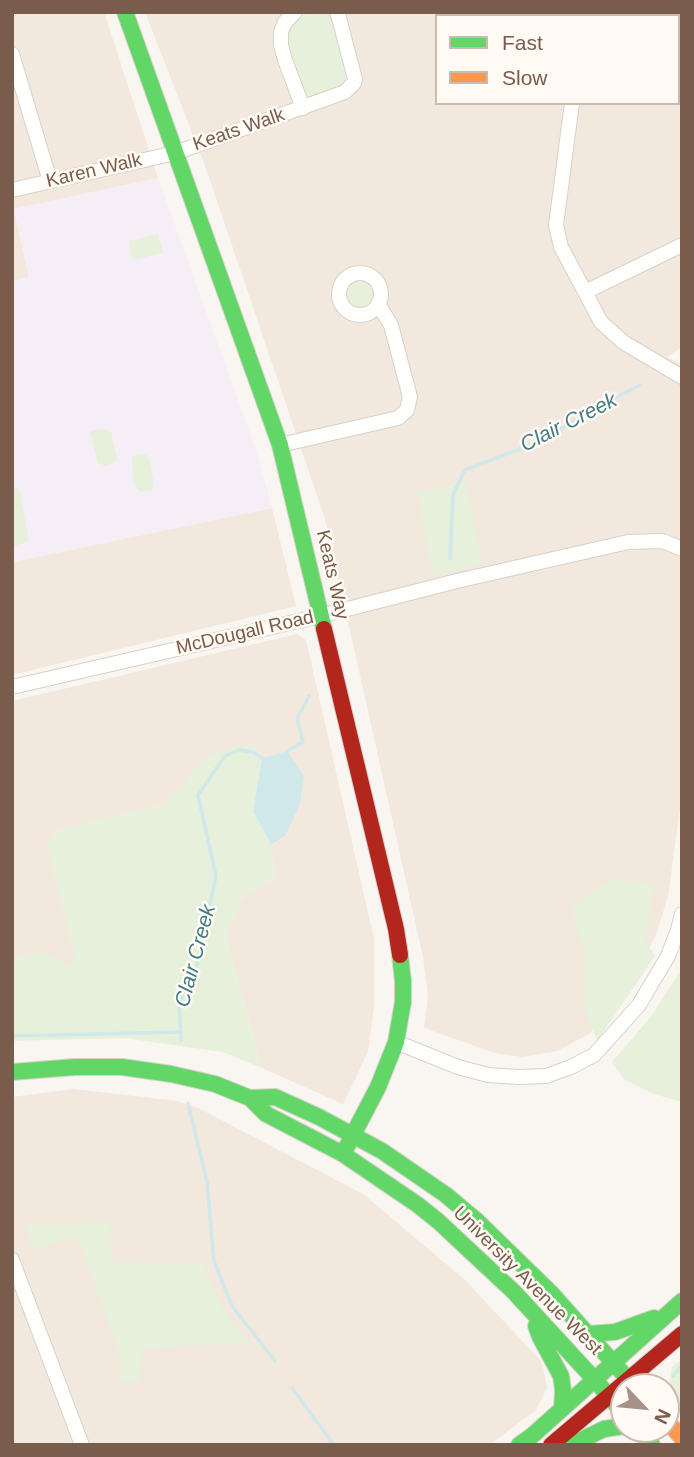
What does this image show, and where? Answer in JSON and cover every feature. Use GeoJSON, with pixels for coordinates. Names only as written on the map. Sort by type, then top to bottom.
{"type":"FeatureCollection","features":[{"type":"Feature","properties":{"kind":"main road","name":"Keats Way"},"geometry":{"type":"LineString","coordinates":[[125,12],[280,445],[400,949],[403,1002],[396,1042],[378,1087],[342,1154]]}},
{"type":"Feature","properties":{"kind":"main road","name":"University Avenue West"},"geometry":{"type":"LineString","coordinates":[[12,1072],[75,1067],[122,1067],[171,1074],[250,1098],[275,1097],[382,1152],[446,1195],[477,1221],[552,1294],[623,1373]]}},
{"type":"Feature","properties":{"kind":"main road","name":"University Avenue West"},"geometry":{"type":"LineString","coordinates":[[250,1098],[266,1114],[342,1154],[439,1221],[531,1310],[609,1397]]}},
{"type":"Feature","properties":{"kind":"main road"},"geometry":{"type":"LineString","coordinates":[[519,1445],[682,1301]]}},
{"type":"Feature","properties":{"kind":"main road"},"geometry":{"type":"LineString","coordinates":[[531,1310],[540,1337],[561,1376],[562,1408]]}},
{"type":"Feature","properties":{"kind":"main road"},"geometry":{"type":"LineString","coordinates":[[588,1334],[615,1332],[666,1313]]}},
{"type":"Feature","properties":{"kind":"main road"},"geometry":{"type":"LineString","coordinates":[[643,1373],[682,1334]]}},
{"type":"Feature","properties":{"kind":"main road"},"geometry":{"type":"LineString","coordinates":[[552,1445],[609,1397]]}},
{"type":"Feature","properties":{"kind":"main road"},"geometry":{"type":"LineString","coordinates":[[571,1445],[610,1428]]}},
{"type":"Feature","properties":{"kind":"main road"},"geometry":{"type":"LineString","coordinates":[[552,1445],[558,1445]]}},
{"type":"Feature","properties":{"kind":"street","name":"Keats Walk"},"geometry":{"type":"LineString","coordinates":[[295,12],[285,22],[281,32],[281,45],[303,108]]}},
{"type":"Feature","properties":{"kind":"street","name":"Keats Walk"},"geometry":{"type":"LineString","coordinates":[[175,153],[345,92],[354,83],[337,12]]}},
{"type":"Feature","properties":{"kind":"street"},"geometry":{"type":"LineString","coordinates":[[12,54],[50,181]]}},
{"type":"Feature","properties":{"kind":"street"},"geometry":{"type":"LineString","coordinates":[[572,105],[555,225],[561,247],[601,321],[610,331],[623,342],[682,377]]}},
{"type":"Feature","properties":{"kind":"street","name":"Karen Walk"},"geometry":{"type":"LineString","coordinates":[[12,190],[175,153]]}},
{"type":"Feature","properties":{"kind":"street"},"geometry":{"type":"LineString","coordinates":[[585,292],[682,245]]}},
{"type":"Feature","properties":{"kind":"street"},"geometry":{"type":"LineString","coordinates":[[280,445],[398,418],[407,410],[410,397],[391,325],[378,304]]}},
{"type":"Feature","properties":{"kind":"street","name":"McDougall Road"},"geometry":{"type":"LineString","coordinates":[[12,687],[628,542],[663,541],[682,549]]}},
{"type":"Feature","properties":{"kind":"street"},"geometry":{"type":"LineString","coordinates":[[396,1042],[458,1067],[488,1075],[546,1076],[571,1067],[594,1055],[639,1005],[668,956],[682,914]]}},
{"type":"Feature","properties":{"kind":"street"},"geometry":{"type":"LineString","coordinates":[[12,1260],[82,1445]]}},
{"type":"Feature","properties":{"kind":"shaded area"},"geometry":{"type":"Polygon","coordinates":[[[12,12],[104,12],[158,178],[14,209],[29,278],[12,281],[12,12]]]}},
{"type":"Feature","properties":{"kind":"shaded area"},"geometry":{"type":"Polygon","coordinates":[[[145,12],[682,12],[682,347],[667,357],[682,365],[682,794],[668,896],[656,935],[624,997],[589,1034],[557,1051],[522,1057],[495,1053],[424,1028],[428,996],[423,957],[325,519],[204,163],[145,12]]]}},
{"type":"Feature","properties":{"kind":"shaded area"},"geometry":{"type":"Polygon","coordinates":[[[158,178],[256,450],[272,508],[12,562],[12,281],[29,277],[14,209],[158,178]]]}},
{"type":"Feature","properties":{"kind":"shaded area"},"geometry":{"type":"Polygon","coordinates":[[[272,508],[296,606],[12,675],[12,562],[272,508]]]}},
{"type":"Feature","properties":{"kind":"shaded area"},"geometry":{"type":"Polygon","coordinates":[[[297,634],[306,640],[374,939],[374,1007],[368,1052],[343,1104],[262,1068],[226,939],[241,899],[276,877],[271,845],[285,836],[304,775],[287,751],[262,758],[254,744],[183,785],[164,804],[54,831],[47,845],[76,961],[69,967],[41,952],[12,959],[12,701],[297,634]]]}},
{"type":"Feature","properties":{"kind":"shaded area"},"geometry":{"type":"Polygon","coordinates":[[[73,1089],[178,1101],[200,1109],[363,1194],[464,1279],[542,1362],[547,1388],[536,1410],[489,1445],[12,1445],[12,1097],[73,1089]]]}},
{"type":"Feature","properties":{"kind":"green space"},"geometry":{"type":"Polygon","coordinates":[[[307,13],[322,13],[338,26],[347,80],[343,89],[311,99],[302,92],[288,52],[286,34],[293,21],[307,13]]]}},
{"type":"Feature","properties":{"kind":"green space"},"geometry":{"type":"Polygon","coordinates":[[[158,234],[163,253],[132,260],[128,241],[158,234]]]}},
{"type":"Feature","properties":{"kind":"green space"},"geometry":{"type":"Polygon","coordinates":[[[360,282],[369,286],[373,295],[369,304],[360,308],[351,304],[347,295],[351,286],[360,282]]]}},
{"type":"Feature","properties":{"kind":"green space"},"geometry":{"type":"Polygon","coordinates":[[[104,429],[111,432],[117,459],[105,466],[98,463],[90,431],[104,429]]]}},
{"type":"Feature","properties":{"kind":"green space"},"geometry":{"type":"Polygon","coordinates":[[[145,454],[149,458],[154,484],[151,491],[141,492],[133,480],[132,458],[145,454]]]}},
{"type":"Feature","properties":{"kind":"green space"},"geometry":{"type":"Polygon","coordinates":[[[465,481],[483,564],[432,576],[417,492],[465,481]]]}},
{"type":"Feature","properties":{"kind":"green space"},"geometry":{"type":"Polygon","coordinates":[[[12,486],[20,490],[29,541],[12,547],[12,486]]]}},
{"type":"Feature","properties":{"kind":"green space"},"geometry":{"type":"Polygon","coordinates":[[[254,744],[262,758],[253,811],[271,845],[276,877],[241,899],[226,939],[262,1068],[223,1052],[124,1038],[12,1041],[12,959],[41,952],[69,967],[76,961],[47,845],[54,831],[164,804],[183,785],[198,763],[231,746],[254,744]]]}},
{"type":"Feature","properties":{"kind":"green space"},"geometry":{"type":"Polygon","coordinates":[[[609,880],[654,883],[646,942],[655,956],[597,1041],[582,1003],[586,960],[571,907],[609,880]]]}},
{"type":"Feature","properties":{"kind":"green space"},"geometry":{"type":"Polygon","coordinates":[[[682,968],[682,1102],[654,1094],[624,1079],[612,1062],[653,1014],[682,968]]]}},
{"type":"Feature","properties":{"kind":"green space"},"geometry":{"type":"Polygon","coordinates":[[[110,1221],[111,1262],[203,1264],[224,1311],[249,1342],[143,1349],[139,1382],[119,1381],[118,1350],[77,1236],[32,1249],[25,1225],[110,1221]]]}},
{"type":"Feature","properties":{"kind":"green space"},"geometry":{"type":"Polygon","coordinates":[[[682,1359],[682,1414],[680,1373],[671,1373],[672,1367],[682,1359]]]}},
{"type":"Feature","properties":{"kind":"water"},"geometry":{"type":"Polygon","coordinates":[[[287,751],[304,775],[300,804],[285,836],[271,845],[253,811],[262,758],[287,751]]]}},
{"type":"Feature","properties":{"kind":"waterway","name":"Clair Creek"},"geometry":{"type":"LineString","coordinates":[[450,559],[453,495],[465,470],[546,439],[580,417],[640,385]]}},
{"type":"Feature","properties":{"kind":"waterway","name":"Clair Creek"},"geometry":{"type":"LineString","coordinates":[[287,751],[303,742],[297,719],[309,696]]}},
{"type":"Feature","properties":{"kind":"waterway","name":"Clair Creek"},"geometry":{"type":"LineString","coordinates":[[181,1040],[179,1003],[194,977],[216,876],[198,795],[225,756],[239,750],[253,752],[262,758]]}},
{"type":"Feature","properties":{"kind":"waterway"},"geometry":{"type":"LineString","coordinates":[[12,1036],[181,1032]]}},
{"type":"Feature","properties":{"kind":"waterway","name":"Clair Creek"},"geometry":{"type":"LineString","coordinates":[[188,1103],[207,1182],[214,1261],[232,1306],[275,1361]]}},
{"type":"Feature","properties":{"kind":"waterway"},"geometry":{"type":"LineString","coordinates":[[675,1373],[682,1365]]}},
{"type":"Feature","properties":{"kind":"waterway","name":"Clair Creek"},"geometry":{"type":"LineString","coordinates":[[292,1388],[334,1445]]}},
{"type":"Feature","properties":{"kind":"traffic: fast"},"geometry":{"type":"LineString","coordinates":[[125,12],[280,445],[324,629]]}},
{"type":"Feature","properties":{"kind":"traffic: fast"},"geometry":{"type":"LineString","coordinates":[[343,1154],[378,1087],[396,1042],[403,1002],[400,955]]}},
{"type":"Feature","properties":{"kind":"traffic: fast"},"geometry":{"type":"LineString","coordinates":[[12,1072],[75,1067],[122,1067],[171,1074],[215,1084],[250,1098],[275,1097],[319,1117],[382,1151],[446,1195],[477,1221],[552,1294],[623,1373]]}},
{"type":"Feature","properties":{"kind":"traffic: fast"},"geometry":{"type":"LineString","coordinates":[[250,1098],[266,1114],[343,1154],[438,1221],[514,1292],[610,1398]]}},
{"type":"Feature","properties":{"kind":"traffic: fast"},"geometry":{"type":"LineString","coordinates":[[519,1445],[682,1301]]}},
{"type":"Feature","properties":{"kind":"traffic: fast"},"geometry":{"type":"LineString","coordinates":[[588,1334],[615,1332],[654,1318]]}},
{"type":"Feature","properties":{"kind":"traffic: fast"},"geometry":{"type":"LineString","coordinates":[[536,1326],[561,1376],[562,1408]]}},
{"type":"Feature","properties":{"kind":"traffic: fast"},"geometry":{"type":"LineString","coordinates":[[571,1445],[610,1428]]}},
{"type":"Feature","properties":{"kind":"traffic: jam"},"geometry":{"type":"LineString","coordinates":[[324,629],[400,955]]}},
{"type":"Feature","properties":{"kind":"traffic: jam"},"geometry":{"type":"LineString","coordinates":[[551,1445],[682,1334]]}}]}
